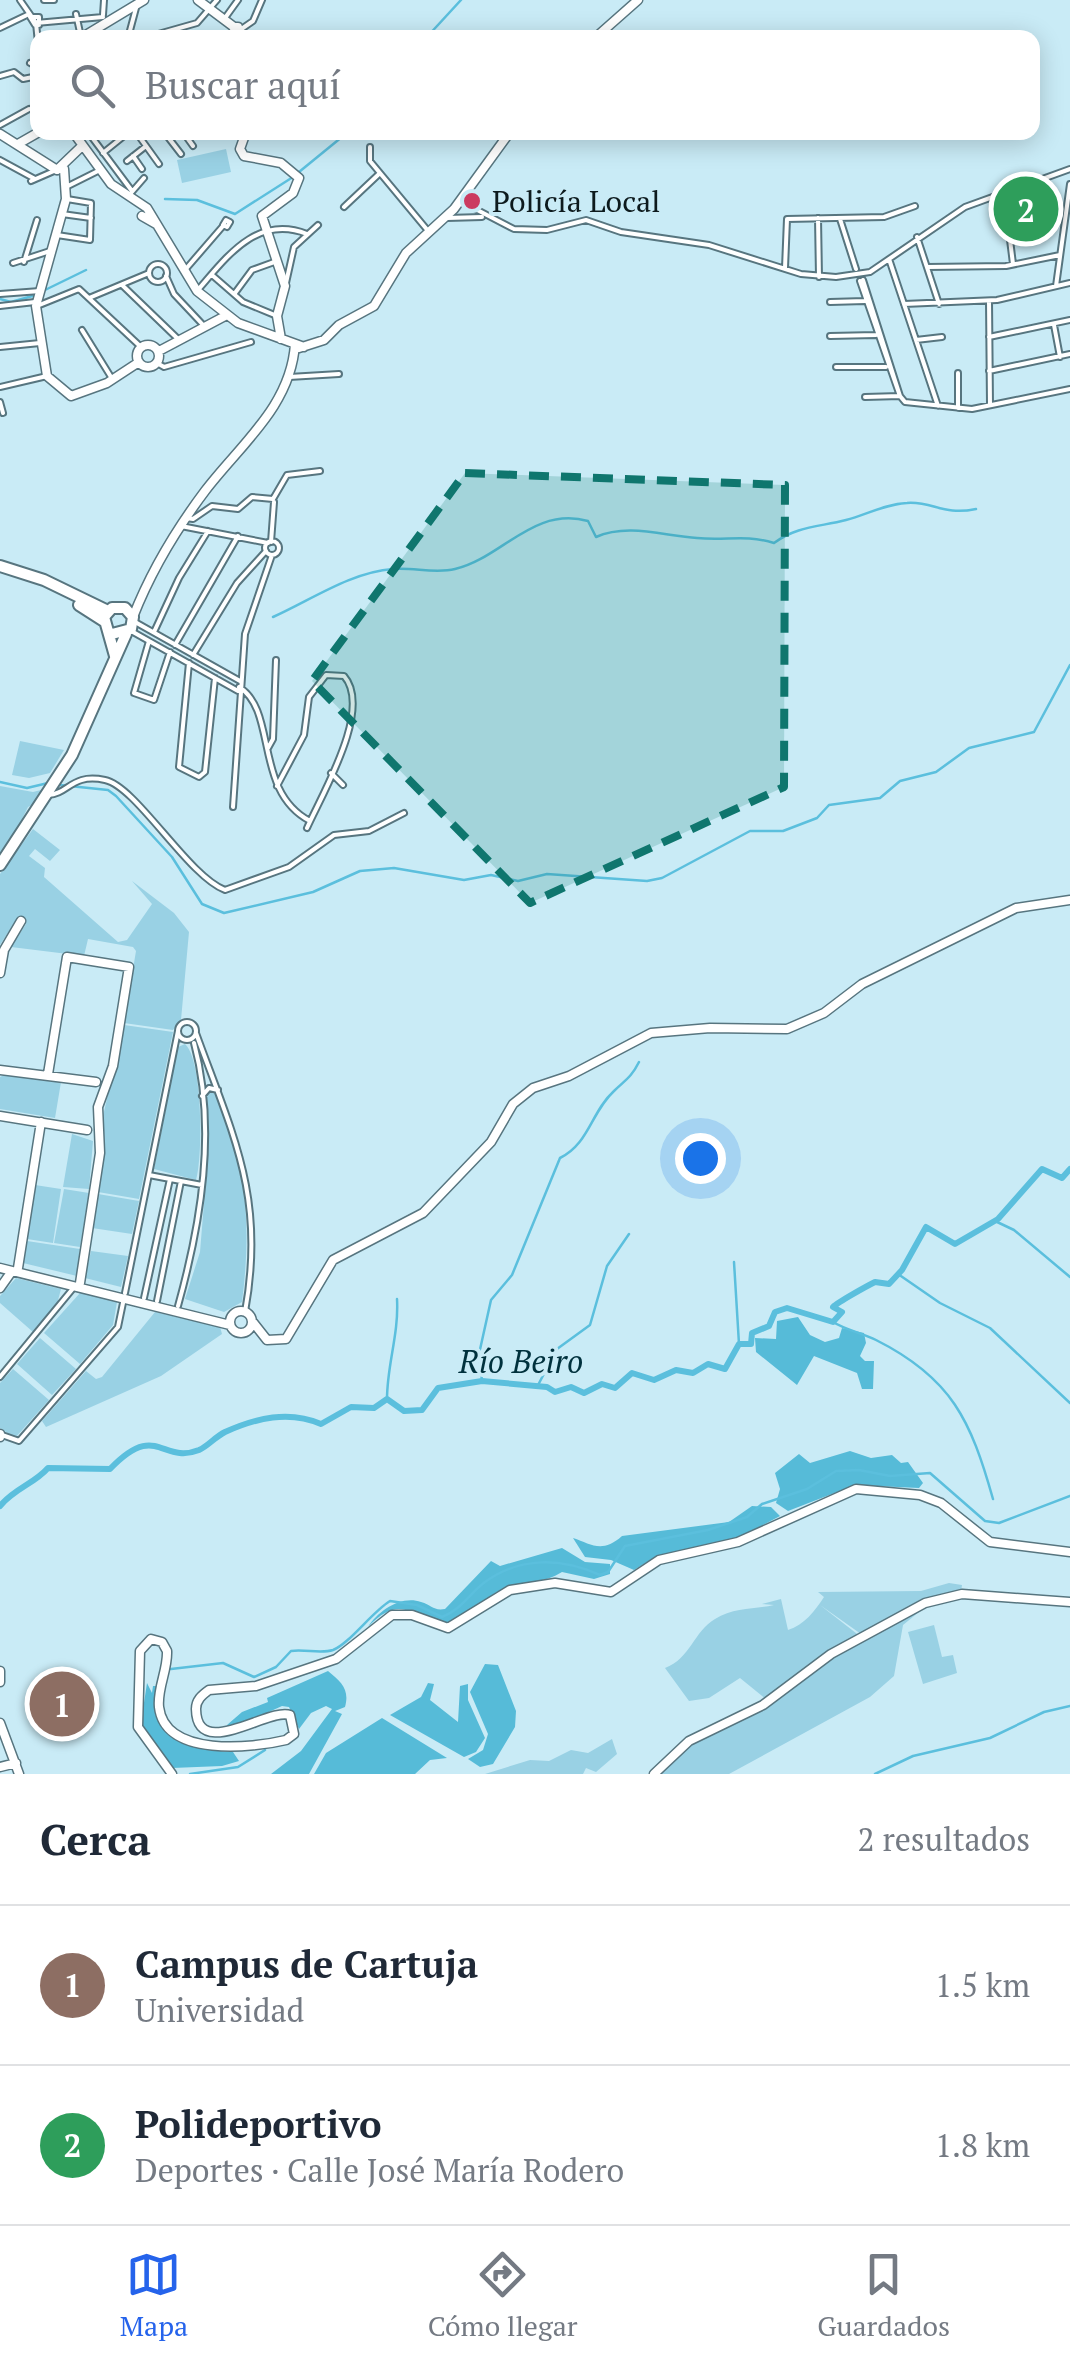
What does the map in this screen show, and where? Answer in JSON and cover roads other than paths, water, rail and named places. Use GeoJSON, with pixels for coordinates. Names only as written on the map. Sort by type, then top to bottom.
{"type":"FeatureCollection","features":[{"type":"Feature","properties":{"kind":"main road"},"geometry":{"type":"LineString","coordinates":[[0,569],[44,580],[106,616],[115,656]]}},
{"type":"Feature","properties":{"kind":"main road"},"geometry":{"type":"LineString","coordinates":[[106,616],[121,607],[134,628]]}},
{"type":"Feature","properties":{"kind":"main road"},"geometry":{"type":"LineString","coordinates":[[112,634],[134,628]]}},
{"type":"Feature","properties":{"kind":"main road"},"geometry":{"type":"LineString","coordinates":[[0,865],[48,795],[60,784],[115,656],[134,628]]}},
{"type":"Feature","properties":{"kind":"street"},"geometry":{"type":"LineString","coordinates":[[20,0],[29,16]]}},
{"type":"Feature","properties":{"kind":"street"},"geometry":{"type":"LineString","coordinates":[[44,0],[54,0]]}},
{"type":"Feature","properties":{"kind":"street"},"geometry":{"type":"LineString","coordinates":[[104,0],[104,19]]}},
{"type":"Feature","properties":{"kind":"street"},"geometry":{"type":"LineString","coordinates":[[198,0],[225,18],[234,30]]}},
{"type":"Feature","properties":{"kind":"street"},"geometry":{"type":"LineString","coordinates":[[175,30],[191,26],[217,0]]}},
{"type":"Feature","properties":{"kind":"street"},"geometry":{"type":"LineString","coordinates":[[225,18],[238,0]]}},
{"type":"Feature","properties":{"kind":"street"},"geometry":{"type":"LineString","coordinates":[[239,30],[253,21],[262,0]]}},
{"type":"Feature","properties":{"kind":"street"},"geometry":{"type":"LineString","coordinates":[[604,30],[638,0]]}},
{"type":"Feature","properties":{"kind":"street"},"geometry":{"type":"LineString","coordinates":[[90,30],[140,1]]}},
{"type":"Feature","properties":{"kind":"street"},"geometry":{"type":"LineString","coordinates":[[131,30],[140,1]]}},
{"type":"Feature","properties":{"kind":"street"},"geometry":{"type":"LineString","coordinates":[[0,28],[29,16],[38,17],[37,30]]}},
{"type":"Feature","properties":{"kind":"street"},"geometry":{"type":"LineString","coordinates":[[37,24],[77,17],[104,19]]}},
{"type":"Feature","properties":{"kind":"street"},"geometry":{"type":"LineString","coordinates":[[77,17],[80,30]]}},
{"type":"Feature","properties":{"kind":"street"},"geometry":{"type":"LineString","coordinates":[[0,76],[14,72],[23,79],[30,78]]}},
{"type":"Feature","properties":{"kind":"street"},"geometry":{"type":"LineString","coordinates":[[0,125],[29,108]]}},
{"type":"Feature","properties":{"kind":"street"},"geometry":{"type":"LineString","coordinates":[[0,134],[60,169],[68,187],[37,304],[47,376],[69,396],[112,380],[139,362],[141,347]]}},
{"type":"Feature","properties":{"kind":"street"},"geometry":{"type":"LineString","coordinates":[[18,144],[30,137]]}},
{"type":"Feature","properties":{"kind":"street"},"geometry":{"type":"LineString","coordinates":[[77,140],[100,170],[130,195]]}},
{"type":"Feature","properties":{"kind":"street"},"geometry":{"type":"LineString","coordinates":[[94,140],[130,195],[164,230],[197,291],[225,314],[290,345],[319,343],[339,325],[370,309],[406,253],[446,218],[504,140]]}},
{"type":"Feature","properties":{"kind":"street"},"geometry":{"type":"LineString","coordinates":[[103,152],[121,140]]}},
{"type":"Feature","properties":{"kind":"street"},"geometry":{"type":"LineString","coordinates":[[140,140],[160,164]]}},
{"type":"Feature","properties":{"kind":"street"},"geometry":{"type":"LineString","coordinates":[[170,140],[181,154]]}},
{"type":"Feature","properties":{"kind":"street"},"geometry":{"type":"LineString","coordinates":[[189,140],[193,146]]}},
{"type":"Feature","properties":{"kind":"street"},"geometry":{"type":"LineString","coordinates":[[243,140],[240,149],[244,156],[281,163],[296,174],[293,193],[262,216],[285,286]]}},
{"type":"Feature","properties":{"kind":"street"},"geometry":{"type":"LineString","coordinates":[[127,161],[146,146]]}},
{"type":"Feature","properties":{"kind":"street"},"geometry":{"type":"LineString","coordinates":[[370,146],[368,155],[380,174],[429,232]]}},
{"type":"Feature","properties":{"kind":"street"},"geometry":{"type":"LineString","coordinates":[[0,160],[33,180],[60,169],[80,147]]}},
{"type":"Feature","properties":{"kind":"street"},"geometry":{"type":"LineString","coordinates":[[133,156],[142,169]]}},
{"type":"Feature","properties":{"kind":"street"},"geometry":{"type":"LineString","coordinates":[[460,201],[487,218],[520,230],[547,230],[586,220],[621,232],[702,244],[819,276],[853,276],[890,259],[954,212],[1070,169]]}},
{"type":"Feature","properties":{"kind":"street"},"geometry":{"type":"LineString","coordinates":[[68,187],[100,170]]}},
{"type":"Feature","properties":{"kind":"street"},"geometry":{"type":"LineString","coordinates":[[344,207],[380,174]]}},
{"type":"Feature","properties":{"kind":"street"},"geometry":{"type":"LineString","coordinates":[[130,195],[144,178]]}},
{"type":"Feature","properties":{"kind":"street"},"geometry":{"type":"LineString","coordinates":[[1056,286],[1070,184]]}},
{"type":"Feature","properties":{"kind":"street"},"geometry":{"type":"LineString","coordinates":[[1004,191],[1012,264]]}},
{"type":"Feature","properties":{"kind":"street"},"geometry":{"type":"LineString","coordinates":[[57,235],[90,240],[91,203],[66,199]]}},
{"type":"Feature","properties":{"kind":"street"},"geometry":{"type":"LineString","coordinates":[[786,269],[787,219],[884,217],[915,206]]}},
{"type":"Feature","properties":{"kind":"street"},"geometry":{"type":"LineString","coordinates":[[62,214],[91,218]]}},
{"type":"Feature","properties":{"kind":"street"},"geometry":{"type":"LineString","coordinates":[[446,218],[487,218]]}},
{"type":"Feature","properties":{"kind":"street"},"geometry":{"type":"LineString","coordinates":[[818,218],[819,276]]}},
{"type":"Feature","properties":{"kind":"street"},"geometry":{"type":"LineString","coordinates":[[842,219],[858,268],[866,273]]}},
{"type":"Feature","properties":{"kind":"street"},"geometry":{"type":"LineString","coordinates":[[24,262],[37,220]]}},
{"type":"Feature","properties":{"kind":"street"},"geometry":{"type":"LineString","coordinates":[[134,628],[139,595],[199,501],[263,425],[287,376],[290,345],[277,316],[291,253],[318,225]]}},
{"type":"Feature","properties":{"kind":"street"},"geometry":{"type":"LineString","coordinates":[[185,270],[223,226]]}},
{"type":"Feature","properties":{"kind":"street"},"geometry":{"type":"LineString","coordinates":[[197,291],[244,239],[268,233],[307,234]]}},
{"type":"Feature","properties":{"kind":"street"},"geometry":{"type":"LineString","coordinates":[[917,236],[939,304]]}},
{"type":"Feature","properties":{"kind":"street"},"geometry":{"type":"LineString","coordinates":[[12,263],[52,250]]}},
{"type":"Feature","properties":{"kind":"street"},"geometry":{"type":"LineString","coordinates":[[927,267],[1012,264],[1060,255]]}},
{"type":"Feature","properties":{"kind":"street"},"geometry":{"type":"LineString","coordinates":[[890,259],[938,406]]}},
{"type":"Feature","properties":{"kind":"street"},"geometry":{"type":"LineString","coordinates":[[233,295],[252,270],[277,261]]}},
{"type":"Feature","properties":{"kind":"street"},"geometry":{"type":"LineString","coordinates":[[89,298],[150,273],[153,266],[162,264],[174,294],[205,325]]}},
{"type":"Feature","properties":{"kind":"street"},"geometry":{"type":"LineString","coordinates":[[853,276],[858,268]]}},
{"type":"Feature","properties":{"kind":"street"},"geometry":{"type":"LineString","coordinates":[[150,273],[156,281],[166,276]]}},
{"type":"Feature","properties":{"kind":"street"},"geometry":{"type":"LineString","coordinates":[[866,273],[862,281],[868,301],[905,402],[958,408],[1070,389]]}},
{"type":"Feature","properties":{"kind":"street"},"geometry":{"type":"LineString","coordinates":[[212,275],[233,295],[277,316]]}},
{"type":"Feature","properties":{"kind":"street"},"geometry":{"type":"LineString","coordinates":[[853,276],[862,281]]}},
{"type":"Feature","properties":{"kind":"street"},"geometry":{"type":"LineString","coordinates":[[904,304],[989,301],[1070,282]]}},
{"type":"Feature","properties":{"kind":"street"},"geometry":{"type":"LineString","coordinates":[[122,285],[175,337]]}},
{"type":"Feature","properties":{"kind":"street"},"geometry":{"type":"LineString","coordinates":[[0,306],[37,304],[79,289],[141,347],[158,349],[225,314]]}},
{"type":"Feature","properties":{"kind":"street"},"geometry":{"type":"LineString","coordinates":[[0,294],[40,291]]}},
{"type":"Feature","properties":{"kind":"street"},"geometry":{"type":"LineString","coordinates":[[830,302],[868,301]]}},
{"type":"Feature","properties":{"kind":"street"},"geometry":{"type":"LineString","coordinates":[[989,301],[990,405]]}},
{"type":"Feature","properties":{"kind":"street"},"geometry":{"type":"LineString","coordinates":[[990,337],[1070,320]]}},
{"type":"Feature","properties":{"kind":"street"},"geometry":{"type":"LineString","coordinates":[[1054,325],[1060,357]]}},
{"type":"Feature","properties":{"kind":"street"},"geometry":{"type":"LineString","coordinates":[[82,330],[112,380]]}},
{"type":"Feature","properties":{"kind":"street"},"geometry":{"type":"LineString","coordinates":[[830,336],[879,334]]}},
{"type":"Feature","properties":{"kind":"street"},"geometry":{"type":"LineString","coordinates":[[916,340],[942,337]]}},
{"type":"Feature","properties":{"kind":"street"},"geometry":{"type":"LineString","coordinates":[[157,363],[164,368],[251,342]]}},
{"type":"Feature","properties":{"kind":"street"},"geometry":{"type":"LineString","coordinates":[[0,347],[40,344]]}},
{"type":"Feature","properties":{"kind":"street"},"geometry":{"type":"LineString","coordinates":[[157,363],[158,349]]}},
{"type":"Feature","properties":{"kind":"street"},"geometry":{"type":"LineString","coordinates":[[990,371],[1070,354]]}},
{"type":"Feature","properties":{"kind":"street"},"geometry":{"type":"LineString","coordinates":[[139,362],[146,367],[157,363]]}},
{"type":"Feature","properties":{"kind":"street"},"geometry":{"type":"LineString","coordinates":[[836,367],[890,367]]}},
{"type":"Feature","properties":{"kind":"street"},"geometry":{"type":"LineString","coordinates":[[958,373],[958,408]]}},
{"type":"Feature","properties":{"kind":"street"},"geometry":{"type":"LineString","coordinates":[[287,376],[339,374]]}},
{"type":"Feature","properties":{"kind":"street"},"geometry":{"type":"LineString","coordinates":[[0,387],[47,376]]}},
{"type":"Feature","properties":{"kind":"street"},"geometry":{"type":"LineString","coordinates":[[865,397],[900,396]]}},
{"type":"Feature","properties":{"kind":"street"},"geometry":{"type":"LineString","coordinates":[[0,402],[3,413]]}},
{"type":"Feature","properties":{"kind":"street"},"geometry":{"type":"LineString","coordinates":[[184,522],[212,506],[238,509],[252,498],[273,499],[286,475],[320,471]]}},
{"type":"Feature","properties":{"kind":"street"},"geometry":{"type":"LineString","coordinates":[[215,678],[202,776],[179,767],[188,663],[237,584],[266,550],[274,502]]}},
{"type":"Feature","properties":{"kind":"street"},"geometry":{"type":"LineString","coordinates":[[184,522],[208,531],[270,542],[278,548],[272,555],[245,634],[233,806]]}},
{"type":"Feature","properties":{"kind":"street"},"geometry":{"type":"LineString","coordinates":[[154,632],[208,531]]}},
{"type":"Feature","properties":{"kind":"street"},"geometry":{"type":"LineString","coordinates":[[175,644],[238,536]]}},
{"type":"Feature","properties":{"kind":"street"},"geometry":{"type":"LineString","coordinates":[[266,550],[272,555]]}},
{"type":"Feature","properties":{"kind":"street"},"geometry":{"type":"LineString","coordinates":[[121,607],[139,595]]}},
{"type":"Feature","properties":{"kind":"street"},"geometry":{"type":"LineString","coordinates":[[134,628],[154,632],[175,644],[252,698],[277,786],[287,806],[310,821]]}},
{"type":"Feature","properties":{"kind":"street"},"geometry":{"type":"LineString","coordinates":[[134,628],[188,663],[239,687]]}},
{"type":"Feature","properties":{"kind":"street"},"geometry":{"type":"LineString","coordinates":[[150,641],[132,692],[152,701],[170,652]]}},
{"type":"Feature","properties":{"kind":"street"},"geometry":{"type":"LineString","coordinates":[[266,748],[274,739],[276,660]]}},
{"type":"Feature","properties":{"kind":"street"},"geometry":{"type":"LineString","coordinates":[[277,786],[304,735],[310,694],[323,677],[334,673],[347,678],[351,694],[348,742],[307,828]]}},
{"type":"Feature","properties":{"kind":"street"},"geometry":{"type":"LineString","coordinates":[[332,773],[342,786]]}},
{"type":"Feature","properties":{"kind":"street"},"geometry":{"type":"LineString","coordinates":[[60,784],[102,779],[120,786],[203,878],[225,890],[290,867],[334,835],[369,830],[404,813]]}},
{"type":"Feature","properties":{"kind":"street"},"geometry":{"type":"LineString","coordinates":[[1,1435],[16,1442],[118,1327],[173,1049],[178,1031],[189,1022],[220,1091],[249,1191],[252,1253],[245,1312],[273,1343],[286,1339],[339,1254],[423,1212],[492,1142],[513,1104],[532,1088],[570,1076],[651,1033],[710,1028],[786,1029],[824,1013],[862,984],[1016,908],[1070,900]]}},
{"type":"Feature","properties":{"kind":"street"},"geometry":{"type":"LineString","coordinates":[[0,973],[4,950],[21,920]]}},
{"type":"Feature","properties":{"kind":"street"},"geometry":{"type":"LineString","coordinates":[[0,1377],[77,1285],[100,1153],[96,1124],[98,1086],[113,1066],[126,967],[67,957],[48,1074]]}},
{"type":"Feature","properties":{"kind":"street"},"geometry":{"type":"LineString","coordinates":[[178,1031],[202,1052]]}},
{"type":"Feature","properties":{"kind":"street"},"geometry":{"type":"LineString","coordinates":[[173,1049],[196,1034]]}},
{"type":"Feature","properties":{"kind":"street"},"geometry":{"type":"LineString","coordinates":[[178,1306],[194,1244],[202,1185],[202,1096],[190,1041]]}},
{"type":"Feature","properties":{"kind":"street"},"geometry":{"type":"LineString","coordinates":[[2,1066],[98,1086]]}},
{"type":"Feature","properties":{"kind":"street"},"geometry":{"type":"LineString","coordinates":[[202,1096],[209,1088],[220,1091]]}},
{"type":"Feature","properties":{"kind":"street"},"geometry":{"type":"LineString","coordinates":[[0,1116],[87,1130],[97,1138]]}},
{"type":"Feature","properties":{"kind":"street"},"geometry":{"type":"LineString","coordinates":[[0,1288],[15,1270],[41,1122]]}},
{"type":"Feature","properties":{"kind":"street"},"geometry":{"type":"LineString","coordinates":[[87,1130],[96,1124]]}},
{"type":"Feature","properties":{"kind":"street"},"geometry":{"type":"LineString","coordinates":[[149,1175],[202,1185]]}},
{"type":"Feature","properties":{"kind":"street"},"geometry":{"type":"LineString","coordinates":[[144,1298],[170,1179]]}},
{"type":"Feature","properties":{"kind":"street"},"geometry":{"type":"LineString","coordinates":[[157,1301],[181,1181]]}},
{"type":"Feature","properties":{"kind":"street"},"geometry":{"type":"LineString","coordinates":[[0,1266],[230,1321],[245,1312]]}},
{"type":"Feature","properties":{"kind":"street"},"geometry":{"type":"LineString","coordinates":[[124,1296],[178,1306],[230,1321],[236,1332],[262,1335]]}},
{"type":"Feature","properties":{"kind":"street"},"geometry":{"type":"LineString","coordinates":[[247,1331],[252,1321]]}},
{"type":"Feature","properties":{"kind":"street"},"geometry":{"type":"LineString","coordinates":[[172,1774],[138,1727],[140,1651],[151,1640],[162,1642],[167,1651],[159,1704],[166,1722],[194,1740],[226,1749],[286,1740],[294,1734],[295,1722],[280,1712],[232,1732],[215,1732],[203,1725],[197,1713],[198,1701],[209,1690],[256,1686],[336,1659],[392,1615],[412,1614],[448,1628],[510,1590],[555,1583],[611,1592],[659,1560],[738,1542],[848,1491],[929,1498],[996,1544],[1070,1552]]}},
{"type":"Feature","properties":{"kind":"street"},"geometry":{"type":"LineString","coordinates":[[654,1774],[689,1741],[763,1705],[830,1654],[926,1603],[962,1594],[1070,1602]]}},
{"type":"Feature","properties":{"kind":"street"},"geometry":{"type":"LineString","coordinates":[[0,1671],[0,1682]]}},
{"type":"Feature","properties":{"kind":"street"},"geometry":{"type":"LineString","coordinates":[[0,1723],[20,1774]]}},
{"type":"Feature","properties":{"kind":"street"},"geometry":{"type":"LineString","coordinates":[[0,1767],[16,1763]]}},
{"type":"Feature","properties":{"kind":"waterway"},"geometry":{"type":"LineString","coordinates":[[433,30],[461,0]]}},
{"type":"Feature","properties":{"kind":"waterway"},"geometry":{"type":"LineString","coordinates":[[299,172],[338,140]]}},
{"type":"Feature","properties":{"kind":"waterway"},"geometry":{"type":"LineString","coordinates":[[165,199],[197,200],[235,214],[293,177]]}},
{"type":"Feature","properties":{"kind":"waterway"},"geometry":{"type":"LineString","coordinates":[[43,291],[86,270]]}},
{"type":"Feature","properties":{"kind":"waterway"},"geometry":{"type":"LineString","coordinates":[[0,299],[11,302],[36,295]]}},
{"type":"Feature","properties":{"kind":"waterway"},"geometry":{"type":"LineString","coordinates":[[273,617],[377,571],[455,569],[488,555],[534,527],[568,518],[588,521],[596,537],[633,531],[774,543],[800,530],[899,504],[916,503],[955,511],[976,509]]}},
{"type":"Feature","properties":{"kind":"waterway"},"geometry":{"type":"LineString","coordinates":[[60,785],[108,790],[116,796],[172,857],[202,904],[224,913],[313,892],[360,871],[394,868],[464,880],[491,875],[518,881],[547,874],[647,881],[662,878],[750,831],[783,831],[817,818],[829,805],[880,798],[900,781],[936,772],[969,748],[1034,732],[1070,665]]}},
{"type":"Feature","properties":{"kind":"waterway"},"geometry":{"type":"LineString","coordinates":[[0,782],[27,788],[48,783]]}},
{"type":"Feature","properties":{"kind":"waterway"},"geometry":{"type":"LineString","coordinates":[[482,1381],[479,1354],[491,1300],[512,1275],[560,1158],[577,1145],[606,1099],[639,1062]]}},
{"type":"Feature","properties":{"kind":"waterway","name":"Río Beiro"},"geometry":{"type":"LineString","coordinates":[[0,1506],[48,1468],[110,1469],[138,1447],[149,1445],[186,1453],[202,1448],[225,1432],[261,1420],[297,1417],[321,1424],[351,1407],[374,1408],[387,1399],[404,1411],[422,1410],[438,1388],[482,1381],[547,1387],[555,1392],[571,1387],[584,1393],[602,1384],[615,1388],[632,1373],[654,1380],[676,1370],[693,1373],[708,1364],[725,1369],[739,1344],[751,1344],[752,1333],[769,1326],[775,1312],[787,1308],[833,1322],[842,1312],[833,1307],[875,1282],[889,1284],[902,1270],[926,1227],[955,1244],[998,1219],[1042,1169],[1062,1178],[1070,1169]]}},
{"type":"Feature","properties":{"kind":"waterway"},"geometry":{"type":"LineString","coordinates":[[995,1221],[1014,1230],[1070,1277]]}},
{"type":"Feature","properties":{"kind":"waterway"},"geometry":{"type":"LineString","coordinates":[[537,1387],[557,1349],[590,1325],[607,1266],[629,1234]]}},
{"type":"Feature","properties":{"kind":"waterway"},"geometry":{"type":"LineString","coordinates":[[734,1262],[739,1344]]}},
{"type":"Feature","properties":{"kind":"waterway"},"geometry":{"type":"LineString","coordinates":[[898,1274],[940,1303],[990,1328],[1070,1403]]}},
{"type":"Feature","properties":{"kind":"waterway"},"geometry":{"type":"LineString","coordinates":[[387,1399],[397,1299]]}},
{"type":"Feature","properties":{"kind":"waterway"},"geometry":{"type":"LineString","coordinates":[[833,1322],[902,1355],[941,1386],[966,1424],[993,1499]]}},
{"type":"Feature","properties":{"kind":"waterway"},"geometry":{"type":"LineString","coordinates":[[171,1669],[223,1663],[254,1677],[276,1667],[291,1651],[323,1652],[339,1647],[390,1601],[417,1605],[442,1617],[485,1582],[527,1564],[571,1565],[600,1575],[608,1572],[625,1546],[708,1530],[747,1517],[762,1504],[807,1489],[836,1471],[859,1470],[890,1476],[930,1473],[985,1521],[999,1523],[1070,1496]]}},
{"type":"Feature","properties":{"kind":"waterway"},"geometry":{"type":"LineString","coordinates":[[875,1774],[913,1756],[990,1738],[1044,1712],[1070,1706]]}},
{"type":"Feature","properties":{"kind":"waterway"},"geometry":{"type":"LineString","coordinates":[[190,1774],[238,1767],[265,1750]]}},
{"type":"Feature","properties":{"kind":"place","name":"Policía Local"},"geometry":{"type":"Point","coordinates":[472,201]}},
{"type":"Feature","properties":{"kind":"place","name":"Polideportivo"},"geometry":{"type":"Point","coordinates":[1026,209]}},
{"type":"Feature","properties":{"kind":"place","name":"Campus de Cartuja"},"geometry":{"type":"Point","coordinates":[62,1704]}}]}
